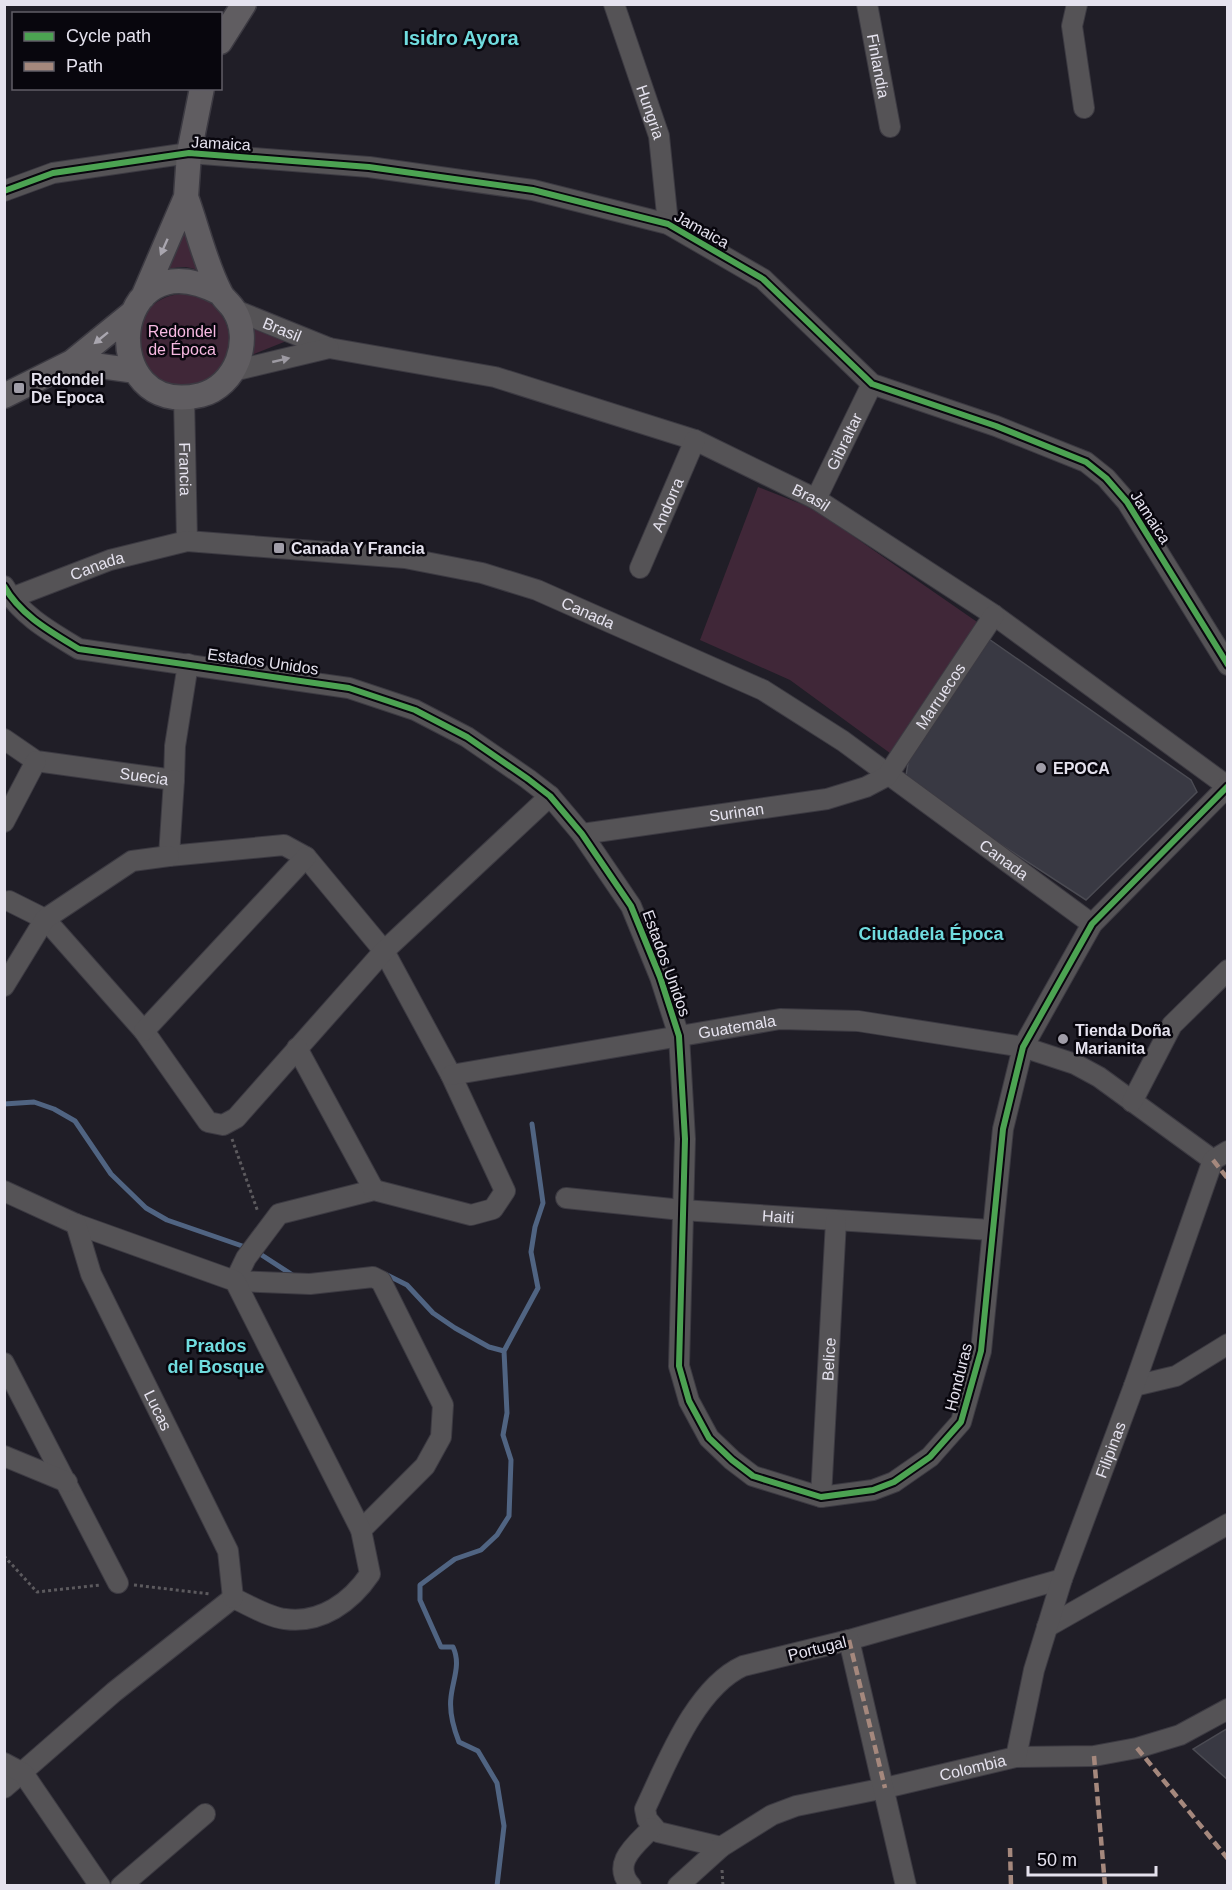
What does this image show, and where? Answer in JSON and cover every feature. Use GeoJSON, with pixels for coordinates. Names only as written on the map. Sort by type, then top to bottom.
{"type":"FeatureCollection","features":[{"type":"Feature","properties":{"kind":"main road"},"geometry":{"type":"LineString","coordinates":[[222,39],[244,4]]}},
{"type":"Feature","properties":{"kind":"main road"},"geometry":{"type":"LineString","coordinates":[[186,197],[227,301],[241,325],[242,341],[240,357],[233,371],[220,385],[203,394],[184,397],[157,390],[136,371],[127,353],[126,333],[186,197],[189,153],[202,90]]}},
{"type":"Feature","properties":{"kind":"main road"},"geometry":{"type":"LineString","coordinates":[[4,396],[72,362],[160,285],[181,280],[201,283],[227,301]]}},
{"type":"Feature","properties":{"kind":"main road"},"geometry":{"type":"LineString","coordinates":[[72,362],[136,371]]}},
{"type":"Feature","properties":{"kind":"street","name":"Hungria"},"geometry":{"type":"LineString","coordinates":[[614,4],[659,136],[668,224]]}},
{"type":"Feature","properties":{"kind":"street","name":"Finlandia"},"geometry":{"type":"LineString","coordinates":[[867,4],[890,127]]}},
{"type":"Feature","properties":{"kind":"street"},"geometry":{"type":"LineString","coordinates":[[1077,4],[1072,26],[1083,108]]}},
{"type":"Feature","properties":{"kind":"street","name":"Jamaica"},"geometry":{"type":"LineString","coordinates":[[4,191],[53,173],[189,153],[369,166],[521,188],[668,224],[763,279],[872,384],[1016,434],[1086,462],[1106,478],[1127,502],[1227,665]]}},
{"type":"Feature","properties":{"kind":"street","name":"Brasil"},"geometry":{"type":"LineString","coordinates":[[227,301],[329,348],[495,378],[695,440],[816,499],[994,615],[1227,784]]}},
{"type":"Feature","properties":{"kind":"street","name":"Brasil"},"geometry":{"type":"LineString","coordinates":[[233,371],[329,348]]}},
{"type":"Feature","properties":{"kind":"street","name":"Gibraltar"},"geometry":{"type":"LineString","coordinates":[[816,499],[872,384]]}},
{"type":"Feature","properties":{"kind":"street","name":"Francia"},"geometry":{"type":"LineString","coordinates":[[184,397],[187,541]]}},
{"type":"Feature","properties":{"kind":"street","name":"Andorra"},"geometry":{"type":"LineString","coordinates":[[640,568],[695,440]]}},
{"type":"Feature","properties":{"kind":"street","name":"Canada"},"geometry":{"type":"LineString","coordinates":[[8,592],[110,560],[187,541],[405,558],[482,573],[537,590],[764,690],[843,741],[887,776],[1092,924]]}},
{"type":"Feature","properties":{"kind":"street","name":"Estados Unidos"},"geometry":{"type":"LineString","coordinates":[[8,592],[44,628],[79,649],[349,688],[415,710],[467,737],[550,796],[582,834],[631,906],[660,977],[679,1036],[685,1139],[679,1366],[689,1401],[709,1438]]}},
{"type":"Feature","properties":{"kind":"street","name":"Marruecos"},"geometry":{"type":"LineString","coordinates":[[887,776],[921,720],[994,615]]}},
{"type":"Feature","properties":{"kind":"street","name":"Suecia"},"geometry":{"type":"LineString","coordinates":[[4,739],[36,761],[174,780],[175,746],[188,664]]}},
{"type":"Feature","properties":{"kind":"street"},"geometry":{"type":"LineString","coordinates":[[4,822],[36,761]]}},
{"type":"Feature","properties":{"kind":"street","name":"Surinan"},"geometry":{"type":"LineString","coordinates":[[582,834],[827,800],[866,787],[887,776]]}},
{"type":"Feature","properties":{"kind":"street"},"geometry":{"type":"LineString","coordinates":[[169,856],[174,780]]}},
{"type":"Feature","properties":{"kind":"street","name":"Honduras"},"geometry":{"type":"LineString","coordinates":[[709,1438],[753,1476],[821,1497],[873,1490],[894,1482],[930,1457],[961,1422],[981,1351],[991,1230],[1003,1129],[1023,1047],[1092,924],[1227,784]]}},
{"type":"Feature","properties":{"kind":"street"},"geometry":{"type":"LineString","coordinates":[[9,901],[45,919],[144,1031],[208,1122],[223,1125],[236,1118],[384,951],[550,796]]}},
{"type":"Feature","properties":{"kind":"street"},"geometry":{"type":"LineString","coordinates":[[4,986],[45,919],[132,861],[284,845],[306,857],[384,951],[451,1075],[505,1191],[493,1209],[471,1215],[374,1190],[279,1214],[246,1258],[235,1281]]}},
{"type":"Feature","properties":{"kind":"street"},"geometry":{"type":"LineString","coordinates":[[144,1031],[306,857]]}},
{"type":"Feature","properties":{"kind":"street"},"geometry":{"type":"LineString","coordinates":[[1132,1102],[1172,1025],[1227,970]]}},
{"type":"Feature","properties":{"kind":"street","name":"Guatemala"},"geometry":{"type":"LineString","coordinates":[[451,1075],[780,1019],[858,1021],[1023,1047],[1076,1064],[1099,1077],[1132,1102],[1220,1156]]}},
{"type":"Feature","properties":{"kind":"street"},"geometry":{"type":"LineString","coordinates":[[297,1048],[374,1190]]}},
{"type":"Feature","properties":{"kind":"street","name":"Filipinas"},"geometry":{"type":"LineString","coordinates":[[1016,1757],[1034,1670],[1062,1579],[1220,1156]]}},
{"type":"Feature","properties":{"kind":"street"},"geometry":{"type":"LineString","coordinates":[[4,1191],[76,1224],[235,1281],[310,1284],[373,1277],[381,1281],[443,1405],[441,1437],[425,1466],[361,1530]]}},
{"type":"Feature","properties":{"kind":"street","name":"Haiti"},"geometry":{"type":"LineString","coordinates":[[566,1198],[682,1210],[991,1230]]}},
{"type":"Feature","properties":{"kind":"street","name":"Belice"},"geometry":{"type":"LineString","coordinates":[[821,1497],[836,1221]]}},
{"type":"Feature","properties":{"kind":"street","name":"Lucas"},"geometry":{"type":"LineString","coordinates":[[76,1224],[91,1274],[228,1551],[233,1598]]}},
{"type":"Feature","properties":{"kind":"street"},"geometry":{"type":"LineString","coordinates":[[4,1788],[114,1692],[233,1598],[285,1619],[330,1612],[355,1595],[370,1574],[361,1530],[235,1281]]}},
{"type":"Feature","properties":{"kind":"street"},"geometry":{"type":"LineString","coordinates":[[1134,1386],[1176,1376],[1227,1344]]}},
{"type":"Feature","properties":{"kind":"street"},"geometry":{"type":"LineString","coordinates":[[4,1363],[118,1583]]}},
{"type":"Feature","properties":{"kind":"street"},"geometry":{"type":"LineString","coordinates":[[4,1456],[67,1482]]}},
{"type":"Feature","properties":{"kind":"street"},"geometry":{"type":"LineString","coordinates":[[1047,1627],[1227,1524]]}},
{"type":"Feature","properties":{"kind":"street","name":"Portugal"},"geometry":{"type":"LineString","coordinates":[[652,1828],[645,1809],[679,1739],[718,1681],[743,1666],[849,1640],[1062,1579]]}},
{"type":"Feature","properties":{"kind":"street"},"geometry":{"type":"LineString","coordinates":[[849,1640],[906,1886]]}},
{"type":"Feature","properties":{"kind":"street","name":"Colombia"},"geometry":{"type":"LineString","coordinates":[[678,1886],[721,1847],[772,1815],[796,1806],[1016,1757],[1094,1756],[1137,1748],[1180,1735],[1227,1709]]}},
{"type":"Feature","properties":{"kind":"street"},"geometry":{"type":"LineString","coordinates":[[4,1763],[23,1773],[100,1886]]}},
{"type":"Feature","properties":{"kind":"street"},"geometry":{"type":"LineString","coordinates":[[121,1886],[205,1814]]}},
{"type":"Feature","properties":{"kind":"street"},"geometry":{"type":"LineString","coordinates":[[630,1886],[625,1880],[622,1865],[627,1854],[652,1828],[658,1832],[721,1847]]}},
{"type":"Feature","properties":{"kind":"path"},"geometry":{"type":"LineString","coordinates":[[223,1125],[232,1139],[265,1230]]}},
{"type":"Feature","properties":{"kind":"path"},"geometry":{"type":"LineString","coordinates":[[4,1556],[37,1592],[118,1583],[233,1598]]}},
{"type":"Feature","properties":{"kind":"green space"},"geometry":{"type":"Polygon","coordinates":[[[184,225],[206,274],[183,267],[160,273],[184,225]]]}},
{"type":"Feature","properties":{"kind":"green space","name":"Redondel de Época"},"geometry":{"type":"Polygon","coordinates":[[[183,294],[201,298],[215,308],[225,322],[229,340],[225,358],[215,372],[201,382],[183,386],[165,382],[151,372],[141,358],[137,340],[141,322],[151,308],[165,298],[183,294]]]}},
{"type":"Feature","properties":{"kind":"green space"},"geometry":{"type":"Polygon","coordinates":[[[248,320],[289,340],[249,356],[254,346],[248,320]]]}},
{"type":"Feature","properties":{"kind":"green space"},"geometry":{"type":"Polygon","coordinates":[[[758,487],[814,509],[980,624],[894,756],[790,680],[700,640],[758,487]]]}},
{"type":"Feature","properties":{"kind":"building","name":"EPOCA"},"geometry":{"type":"Polygon","coordinates":[[[986,637],[1191,780],[1197,792],[1086,900],[905,782],[909,757],[986,637]]]}},
{"type":"Feature","properties":{"kind":"building"},"geometry":{"type":"Polygon","coordinates":[[[1228,1728],[1228,1780],[1193,1749],[1228,1728]]]}},
{"type":"Feature","properties":{"kind":"waterway"},"geometry":{"type":"LineString","coordinates":[[4,1104],[34,1102],[54,1109],[75,1121],[111,1174],[146,1208],[167,1220],[248,1248]]}},
{"type":"Feature","properties":{"kind":"waterway"},"geometry":{"type":"LineString","coordinates":[[504,1351],[538,1288],[531,1252],[535,1227],[543,1203],[532,1124]]}},
{"type":"Feature","properties":{"kind":"waterway"},"geometry":{"type":"LineString","coordinates":[[257,1252],[294,1276]]}},
{"type":"Feature","properties":{"kind":"waterway"},"geometry":{"type":"LineString","coordinates":[[385,1274],[407,1285],[433,1313],[455,1328],[489,1347],[504,1351],[507,1413],[503,1435],[511,1460],[509,1516],[497,1535],[481,1550],[455,1559],[420,1585],[420,1600],[441,1647],[453,1647],[455,1653],[456,1666],[451,1709],[453,1725],[459,1742],[478,1751],[497,1783],[504,1826],[497,1886]]}},
{"type":"Feature","properties":{"kind":"marked path"},"geometry":{"type":"LineString","coordinates":[[1213,1160],[1228,1179]]}},
{"type":"Feature","properties":{"kind":"marked path"},"geometry":{"type":"LineString","coordinates":[[849,1640],[885,1788]]}},
{"type":"Feature","properties":{"kind":"marked path"},"geometry":{"type":"LineString","coordinates":[[1137,1748],[1228,1859]]}},
{"type":"Feature","properties":{"kind":"marked path"},"geometry":{"type":"LineString","coordinates":[[1094,1756],[1105,1886]]}},
{"type":"Feature","properties":{"kind":"marked path"},"geometry":{"type":"LineString","coordinates":[[1010,1848],[1011,1886]]}},
{"type":"Feature","properties":{"kind":"cycle path"},"geometry":{"type":"LineString","coordinates":[[4,191],[53,173],[189,153],[369,167],[533,190],[668,224],[763,279],[872,384],[996,426],[1086,462],[1106,478],[1127,502],[1228,665]]}},
{"type":"Feature","properties":{"kind":"cycle path"},"geometry":{"type":"LineString","coordinates":[[4,586],[27,614],[79,649],[349,688],[415,710],[467,737],[550,796],[582,834],[631,906],[660,977],[679,1036],[685,1139],[679,1366],[689,1401],[709,1438],[753,1476],[821,1497],[873,1490],[894,1482],[930,1457],[961,1422],[981,1351],[1003,1129],[1023,1047],[1092,924],[1228,786]]}},
{"type":"Feature","properties":{"kind":"place","name":"Redondel De Epoca"},"geometry":{"type":"Point","coordinates":[19,388]}},
{"type":"Feature","properties":{"kind":"place","name":"Canada Y Francia"},"geometry":{"type":"Point","coordinates":[279,548]}},
{"type":"Feature","properties":{"kind":"place","name":"EPOCA"},"geometry":{"type":"Point","coordinates":[1041,768]}},
{"type":"Feature","properties":{"kind":"place","name":"Tienda Doña Marianita"},"geometry":{"type":"Point","coordinates":[1063,1039]}},
{"type":"Feature","properties":{"kind":"district","name":"Isidro Ayora"},"geometry":{"type":"Point","coordinates":[461,38]}},
{"type":"Feature","properties":{"kind":"district","name":"Ciudadela Época"},"geometry":{"type":"Point","coordinates":[931,934]}},
{"type":"Feature","properties":{"kind":"district","name":"Prados del Bosque"},"geometry":{"type":"Point","coordinates":[216,1356]}}]}
